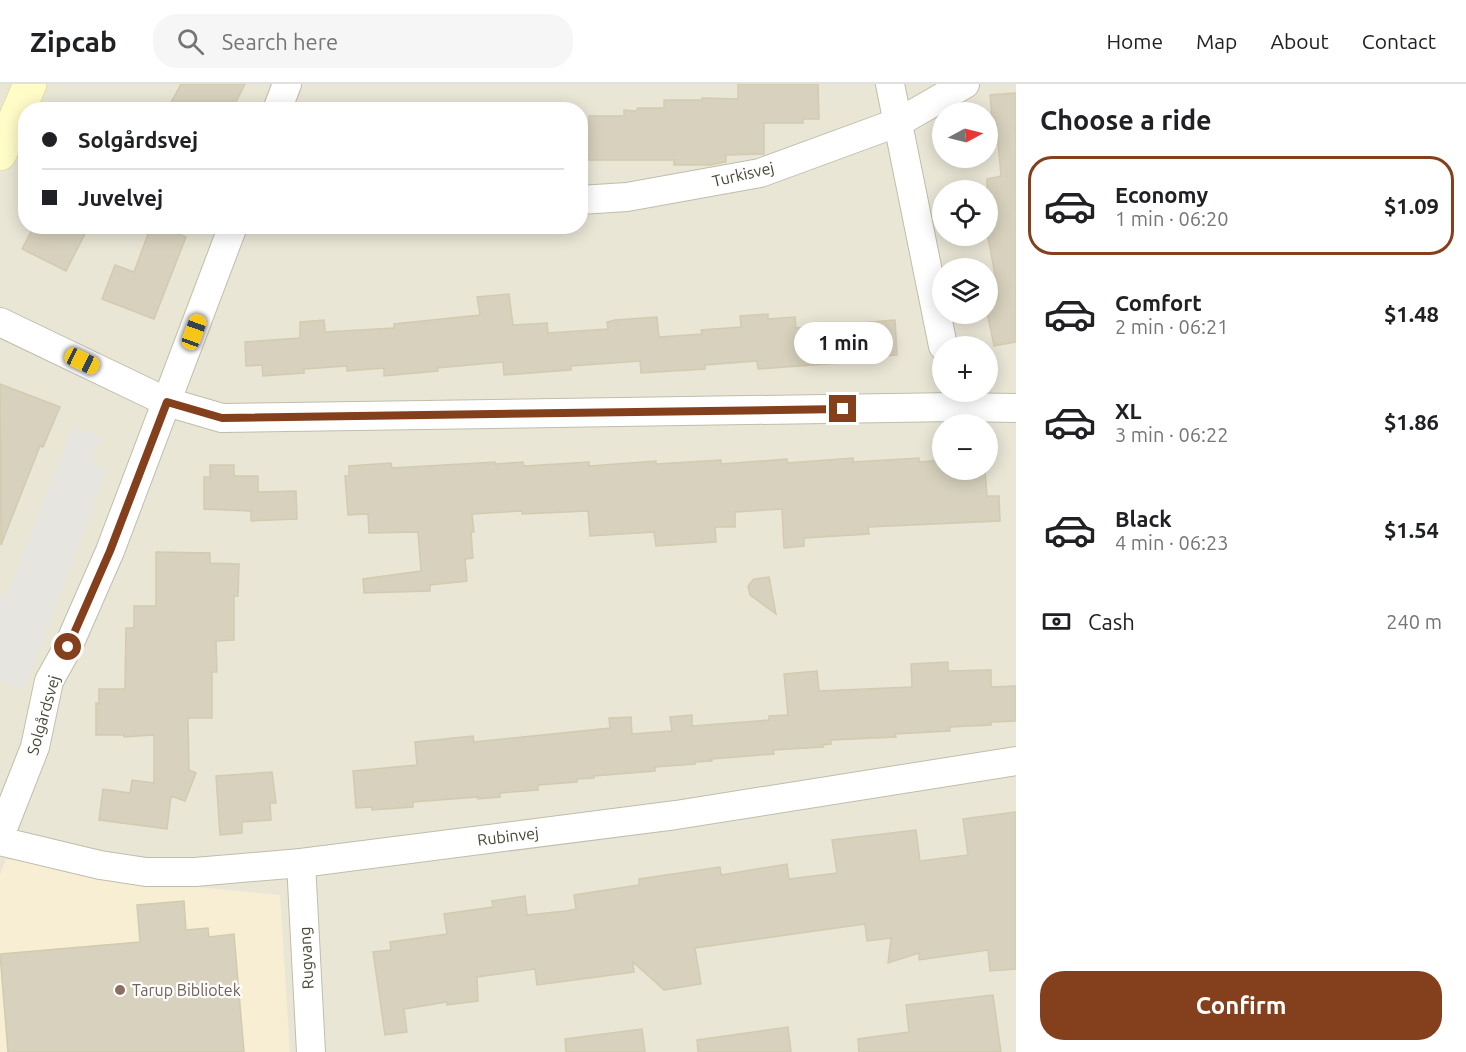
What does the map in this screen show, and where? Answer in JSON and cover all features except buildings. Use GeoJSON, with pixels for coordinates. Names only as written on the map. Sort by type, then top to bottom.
{"type":"FeatureCollection","features":[{"type":"Feature","properties":{"kind":"main road"},"geometry":{"type":"LineString","coordinates":[[22,102],[30,84]]}},
{"type":"Feature","properties":{"kind":"main road"},"geometry":{"type":"LineString","coordinates":[[0,153],[18,112]]}},
{"type":"Feature","properties":{"kind":"street"},"geometry":{"type":"LineString","coordinates":[[280,102],[287,84]]}},
{"type":"Feature","properties":{"kind":"street"},"geometry":{"type":"LineString","coordinates":[[890,84],[941,336]]}},
{"type":"Feature","properties":{"kind":"street","name":"Turkisvej"},"geometry":{"type":"LineString","coordinates":[[588,199],[627,197],[760,173],[899,122],[965,84]]}},
{"type":"Feature","properties":{"kind":"street","name":"Solgårdsvej"},"geometry":{"type":"LineString","coordinates":[[0,836],[35,747],[49,681],[68,647],[110,551],[230,234]]}},
{"type":"Feature","properties":{"kind":"street"},"geometry":{"type":"LineString","coordinates":[[0,322],[167,402],[222,418],[932,400]]}},
{"type":"Feature","properties":{"kind":"street"},"geometry":{"type":"LineString","coordinates":[[975,402],[1016,408]]}},
{"type":"Feature","properties":{"kind":"street","name":"Rubinvej"},"geometry":{"type":"LineString","coordinates":[[0,841],[100,865],[146,872],[195,872],[301,863],[676,815],[1016,761]]}},
{"type":"Feature","properties":{"kind":"street","name":"Rugvang"},"geometry":{"type":"LineString","coordinates":[[301,863],[311,1052]]}},
{"type":"Feature","properties":{"kind":"shaded area"},"geometry":{"type":"Polygon","coordinates":[[[0,84],[1016,84],[1016,1052],[0,1052],[0,84]]]}},
{"type":"Feature","properties":{"kind":"shaded area"},"geometry":{"type":"Polygon","coordinates":[[[73,427],[102,437],[91,464],[107,470],[24,689],[0,681],[0,594],[7,596],[73,427]]]}},
{"type":"Feature","properties":{"kind":"shaded area"},"geometry":{"type":"Polygon","coordinates":[[[6,859],[146,882],[280,895],[290,1052],[0,1052],[0,875],[6,859]]]}},
{"type":"Feature","properties":{"kind":"place","name":"Tarup Bibliotek"},"geometry":{"type":"Point","coordinates":[120,990]}},
{"type":"Feature","properties":{"kind":"route"},"geometry":{"type":"LineString","coordinates":[[68,647],[110,551],[167,402],[222,418],[843,409]]}}]}
